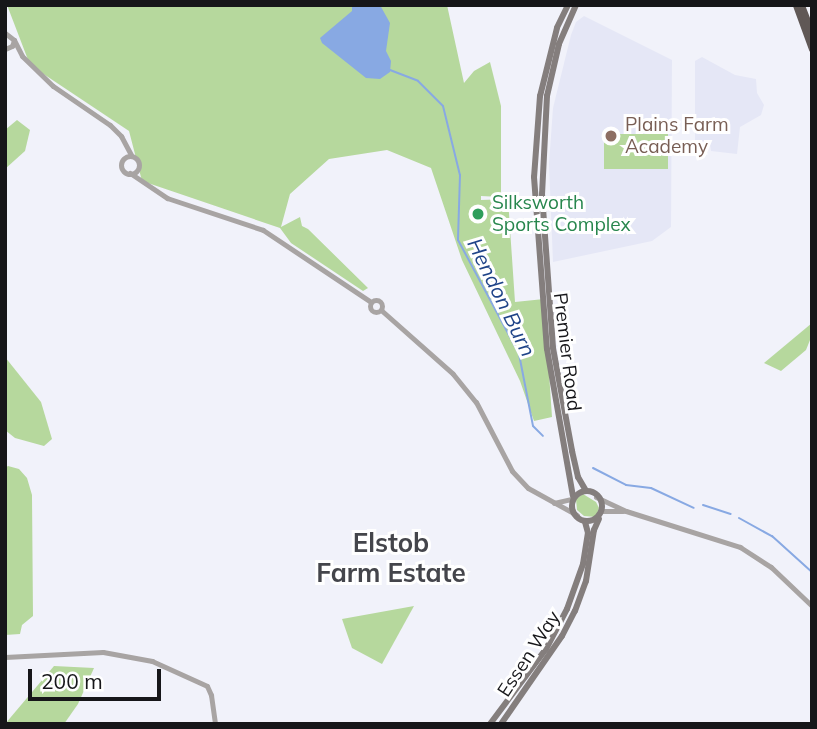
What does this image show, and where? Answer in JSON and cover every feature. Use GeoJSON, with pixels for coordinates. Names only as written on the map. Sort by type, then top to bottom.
{"type":"FeatureCollection","features":[{"type":"Feature","properties":{"kind":"highway"},"geometry":{"type":"LineString","coordinates":[[796,5],[812,50]]}},
{"type":"Feature","properties":{"kind":"highway"},"geometry":{"type":"LineString","coordinates":[[801,5],[812,34]]}},
{"type":"Feature","properties":{"kind":"main road","name":"Premier Road"},"geometry":{"type":"LineString","coordinates":[[568,5],[557,28],[540,96],[534,177],[547,349],[572,497],[577,515],[585,522]]}},
{"type":"Feature","properties":{"kind":"main road","name":"Premier Road"},"geometry":{"type":"LineString","coordinates":[[576,5],[559,44],[549,84],[542,151],[542,194],[553,348],[572,451],[578,477],[586,491]]}},
{"type":"Feature","properties":{"kind":"main road"},"geometry":{"type":"LineString","coordinates":[[572,497],[586,491],[602,503],[603,511],[599,519],[585,522]]}},
{"type":"Feature","properties":{"kind":"main road","name":"Essen Way"},"geometry":{"type":"LineString","coordinates":[[501,724],[562,636],[575,611],[586,581],[594,530],[599,519]]}},
{"type":"Feature","properties":{"kind":"main road","name":"Essen Way"},"geometry":{"type":"LineString","coordinates":[[490,724],[546,649],[567,609],[583,564],[587,533],[585,522]]}},
{"type":"Feature","properties":{"kind":"street"},"geometry":{"type":"LineString","coordinates":[[6,32],[14,40],[22,56]]}},
{"type":"Feature","properties":{"kind":"street"},"geometry":{"type":"LineString","coordinates":[[14,40],[6,49],[22,56],[60,92],[110,125],[138,162],[142,181]]}},
{"type":"Feature","properties":{"kind":"street"},"geometry":{"type":"LineString","coordinates":[[124,146],[122,168],[167,198],[263,230],[371,302],[372,312],[381,310],[453,374],[476,402],[512,471],[528,488],[577,515]]}},
{"type":"Feature","properties":{"kind":"street"},"geometry":{"type":"LineString","coordinates":[[123,158],[131,155]]}},
{"type":"Feature","properties":{"kind":"street"},"geometry":{"type":"LineString","coordinates":[[130,173],[138,169]]}},
{"type":"Feature","properties":{"kind":"street"},"geometry":{"type":"LineString","coordinates":[[554,503],[572,497]]}},
{"type":"Feature","properties":{"kind":"street"},"geometry":{"type":"LineString","coordinates":[[596,497],[626,510],[740,547],[771,567],[812,606]]}},
{"type":"Feature","properties":{"kind":"street"},"geometry":{"type":"LineString","coordinates":[[603,511],[626,510]]}},
{"type":"Feature","properties":{"kind":"street"},"geometry":{"type":"LineString","coordinates":[[6,657],[103,652],[152,661],[207,686],[215,724]]}},
{"type":"Feature","properties":{"kind":"shaded area","name":"Plains Farm Academy"},"geometry":{"type":"Polygon","coordinates":[[[584,16],[672,60],[671,227],[652,241],[553,262],[549,164],[553,108],[571,35],[576,22],[584,16]]]}},
{"type":"Feature","properties":{"kind":"shaded area"},"geometry":{"type":"Polygon","coordinates":[[[702,57],[735,75],[756,79],[757,93],[764,105],[761,115],[740,127],[737,154],[711,151],[710,144],[695,143],[695,61],[702,57]]]}},
{"type":"Feature","properties":{"kind":"green space","name":"Silksworth Sports Complex"},"geometry":{"type":"Polygon","coordinates":[[[7,5],[447,5],[464,83],[474,71],[490,62],[501,106],[501,197],[481,196],[481,200],[508,199],[515,302],[544,299],[552,417],[534,421],[520,381],[462,260],[431,168],[387,150],[329,159],[290,194],[281,227],[300,217],[302,226],[368,288],[363,291],[291,243],[280,228],[142,181],[129,131],[30,65],[7,5]]]}},
{"type":"Feature","properties":{"kind":"green space"},"geometry":{"type":"Polygon","coordinates":[[[17,120],[30,130],[25,151],[5,169],[5,130],[17,120]]]}},
{"type":"Feature","properties":{"kind":"green space"},"geometry":{"type":"Polygon","coordinates":[[[604,134],[668,134],[668,169],[604,169],[604,134]]]}},
{"type":"Feature","properties":{"kind":"green space"},"geometry":{"type":"Polygon","coordinates":[[[812,323],[812,335],[806,350],[781,371],[764,363],[812,323]]]}},
{"type":"Feature","properties":{"kind":"green space"},"geometry":{"type":"Polygon","coordinates":[[[5,357],[41,402],[52,439],[44,446],[15,438],[5,430],[5,357]]]}},
{"type":"Feature","properties":{"kind":"green space"},"geometry":{"type":"Polygon","coordinates":[[[8,466],[19,469],[27,478],[32,495],[33,616],[22,625],[20,634],[5,635],[5,468],[8,466]]]}},
{"type":"Feature","properties":{"kind":"green space"},"geometry":{"type":"Polygon","coordinates":[[[583,494],[596,502],[599,508],[596,517],[584,516],[577,510],[576,499],[583,494]]]}},
{"type":"Feature","properties":{"kind":"green space"},"geometry":{"type":"Polygon","coordinates":[[[414,606],[382,664],[352,648],[342,619],[414,606]]]}},
{"type":"Feature","properties":{"kind":"green space"},"geometry":{"type":"Polygon","coordinates":[[[54,666],[94,668],[78,704],[64,724],[5,724],[54,666]]]}},
{"type":"Feature","properties":{"kind":"water"},"geometry":{"type":"Polygon","coordinates":[[[352,5],[380,5],[390,23],[386,51],[391,61],[390,72],[380,79],[366,78],[322,43],[320,38],[352,11],[352,5]]]}},
{"type":"Feature","properties":{"kind":"waterway","name":"Hendon Burn"},"geometry":{"type":"LineString","coordinates":[[390,70],[418,81],[443,106],[460,175],[458,240],[519,354],[533,426],[543,436]]}},
{"type":"Feature","properties":{"kind":"waterway","name":"Hendon Burn"},"geometry":{"type":"LineString","coordinates":[[593,468],[626,485],[651,488],[694,508]]}},
{"type":"Feature","properties":{"kind":"waterway","name":"Hendon Burn"},"geometry":{"type":"LineString","coordinates":[[703,505],[731,514]]}},
{"type":"Feature","properties":{"kind":"waterway","name":"Hendon Burn"},"geometry":{"type":"LineString","coordinates":[[739,518],[772,536],[812,572]]}},
{"type":"Feature","properties":{"kind":"place","name":"Plains Farm Academy"},"geometry":{"type":"Point","coordinates":[611,136]}},
{"type":"Feature","properties":{"kind":"place","name":"Silksworth Sports Complex"},"geometry":{"type":"Point","coordinates":[478,214]}},
{"type":"Feature","properties":{"kind":"district","name":"Elstob Farm Estate"},"geometry":{"type":"Point","coordinates":[391,558]}}]}
